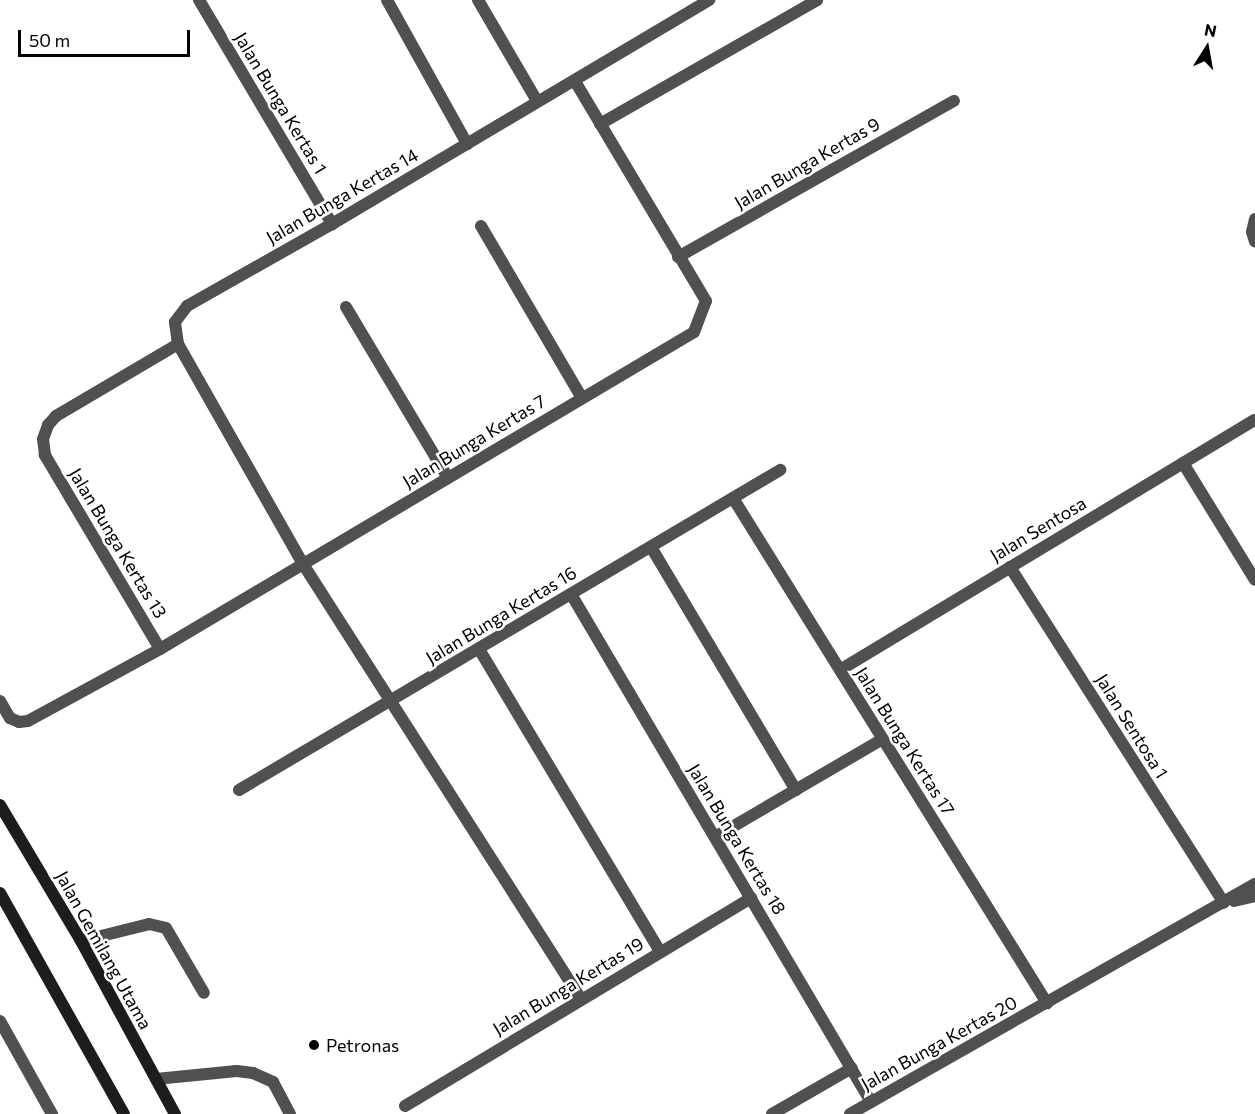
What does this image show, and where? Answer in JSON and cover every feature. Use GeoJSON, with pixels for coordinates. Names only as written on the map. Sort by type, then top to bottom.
{"type":"FeatureCollection","features":[{"type":"Feature","properties":{"kind":"main road","name":"Jalan Gemilang Utama"},"geometry":{"type":"LineString","coordinates":[[0,805],[81,941],[175,1114]]}},
{"type":"Feature","properties":{"kind":"main road"},"geometry":{"type":"LineString","coordinates":[[0,893],[124,1114]]}},
{"type":"Feature","properties":{"kind":"street","name":"Jalan Bunga Kertas 1"},"geometry":{"type":"LineString","coordinates":[[199,0],[332,224]]}},
{"type":"Feature","properties":{"kind":"street"},"geometry":{"type":"LineString","coordinates":[[387,0],[467,144]]}},
{"type":"Feature","properties":{"kind":"street"},"geometry":{"type":"LineString","coordinates":[[478,0],[537,101]]}},
{"type":"Feature","properties":{"kind":"street","name":"Jalan Bunga Kertas 14"},"geometry":{"type":"LineString","coordinates":[[178,344],[175,322],[187,306],[332,224],[708,0]]}},
{"type":"Feature","properties":{"kind":"street"},"geometry":{"type":"LineString","coordinates":[[600,124],[817,0]]}},
{"type":"Feature","properties":{"kind":"street","name":"Jalan Bunga Kertas 7"},"geometry":{"type":"LineString","coordinates":[[0,701],[10,718],[19,722],[28,720],[160,649],[694,332],[706,301],[574,80]]}},
{"type":"Feature","properties":{"kind":"street","name":"Jalan Bunga Kertas 9"},"geometry":{"type":"LineString","coordinates":[[678,256],[954,101]]}},
{"type":"Feature","properties":{"kind":"street"},"geometry":{"type":"LineString","coordinates":[[1255,219],[1251,232],[1255,242]]}},
{"type":"Feature","properties":{"kind":"street"},"geometry":{"type":"LineString","coordinates":[[481,226],[582,398]]}},
{"type":"Feature","properties":{"kind":"street"},"geometry":{"type":"LineString","coordinates":[[346,307],[448,478]]}},
{"type":"Feature","properties":{"kind":"street"},"geometry":{"type":"LineString","coordinates":[[178,344],[303,564],[581,999]]}},
{"type":"Feature","properties":{"kind":"street","name":"Jalan Bunga Kertas 13"},"geometry":{"type":"LineString","coordinates":[[160,649],[45,455],[43,439],[48,425],[56,416],[178,344]]}},
{"type":"Feature","properties":{"kind":"street","name":"Jalan Sentosa"},"geometry":{"type":"LineString","coordinates":[[840,670],[1255,420]]}},
{"type":"Feature","properties":{"kind":"street"},"geometry":{"type":"LineString","coordinates":[[1183,463],[1255,580]]}},
{"type":"Feature","properties":{"kind":"street","name":"Jalan Bunga Kertas 16"},"geometry":{"type":"LineString","coordinates":[[239,790],[780,470]]}},
{"type":"Feature","properties":{"kind":"street","name":"Jalan Bunga Kertas 17"},"geometry":{"type":"LineString","coordinates":[[733,498],[1047,1003]]}},
{"type":"Feature","properties":{"kind":"street"},"geometry":{"type":"LineString","coordinates":[[651,547],[796,790]]}},
{"type":"Feature","properties":{"kind":"street","name":"Jalan Sentosa 1"},"geometry":{"type":"LineString","coordinates":[[1010,567],[1224,903]]}},
{"type":"Feature","properties":{"kind":"street","name":"Jalan Bunga Kertas 18"},"geometry":{"type":"LineString","coordinates":[[571,594],[871,1102]]}},
{"type":"Feature","properties":{"kind":"street"},"geometry":{"type":"LineString","coordinates":[[479,649],[660,952]]}},
{"type":"Feature","properties":{"kind":"street"},"geometry":{"type":"LineString","coordinates":[[715,837],[883,740]]}},
{"type":"Feature","properties":{"kind":"street"},"geometry":{"type":"LineString","coordinates":[[1224,903],[1255,884]]}},
{"type":"Feature","properties":{"kind":"street"},"geometry":{"type":"LineString","coordinates":[[1224,903],[1255,896]]}},
{"type":"Feature","properties":{"kind":"street","name":"Jalan Bunga Kertas 19"},"geometry":{"type":"LineString","coordinates":[[405,1106],[751,898]]}},
{"type":"Feature","properties":{"kind":"street","name":"Jalan Bunga Kertas 20"},"geometry":{"type":"LineString","coordinates":[[850,1114],[1224,903]]}},
{"type":"Feature","properties":{"kind":"street"},"geometry":{"type":"LineString","coordinates":[[81,941],[148,924],[166,928],[204,993]]}},
{"type":"Feature","properties":{"kind":"street"},"geometry":{"type":"LineString","coordinates":[[0,1022],[52,1114]]}},
{"type":"Feature","properties":{"kind":"street","name":"Jalan Bunga Kertas 20"},"geometry":{"type":"LineString","coordinates":[[772,1114],[852,1068]]}},
{"type":"Feature","properties":{"kind":"street"},"geometry":{"type":"LineString","coordinates":[[156,1079],[237,1071],[253,1073],[273,1082],[290,1114]]}},
{"type":"Feature","properties":{"kind":"place","name":"Petronas"},"geometry":{"type":"Point","coordinates":[314,1045]}}]}
